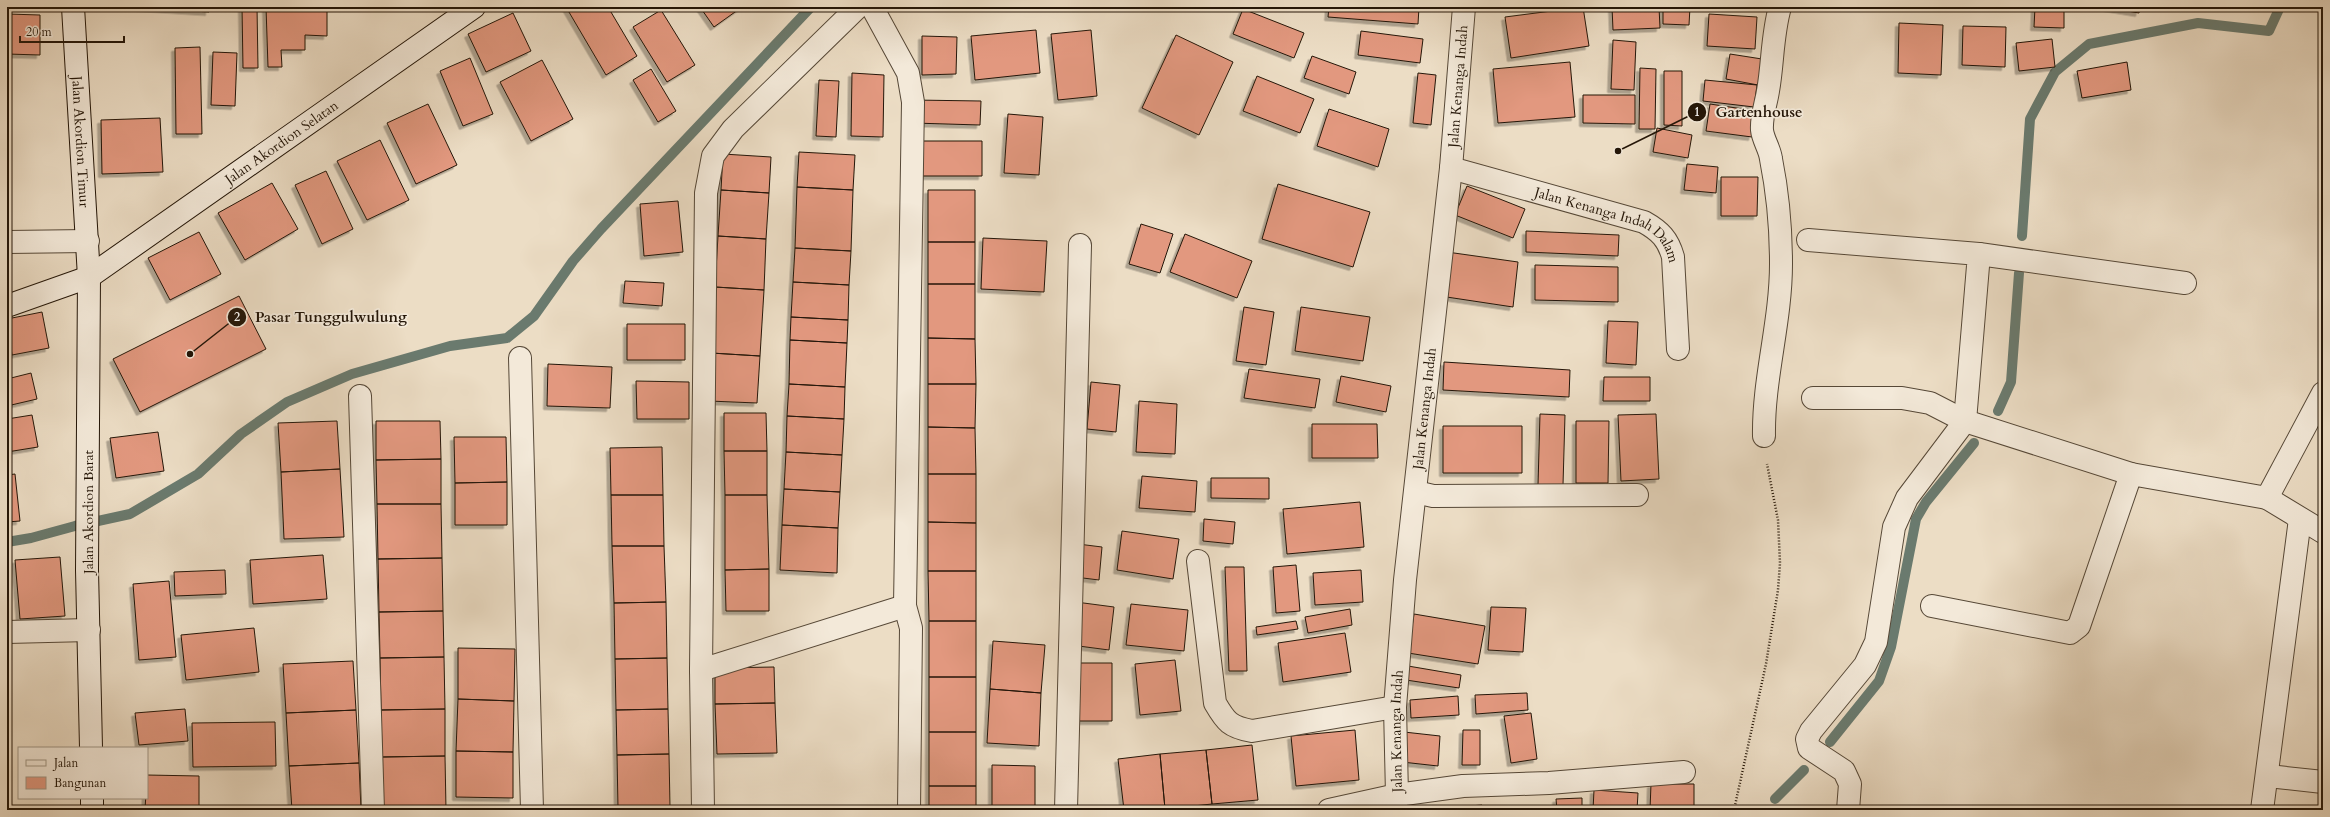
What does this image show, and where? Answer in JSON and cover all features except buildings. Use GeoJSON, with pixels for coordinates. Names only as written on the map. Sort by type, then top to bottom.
{"type":"FeatureCollection","features":[{"type":"Feature","properties":{"kind":"street","name":"Jalan Akordion Timur"},"geometry":{"type":"LineString","coordinates":[[73,7],[89,277]]}},
{"type":"Feature","properties":{"kind":"street","name":"Jalan Akordion Selatan"},"geometry":{"type":"LineString","coordinates":[[7,306],[89,277],[474,7]]}},
{"type":"Feature","properties":{"kind":"street"},"geometry":{"type":"LineString","coordinates":[[704,810],[701,670],[706,193],[713,156],[733,129],[858,7]]}},
{"type":"Feature","properties":{"kind":"street"},"geometry":{"type":"LineString","coordinates":[[872,7],[908,73],[913,102],[905,606],[911,628],[910,810]]}},
{"type":"Feature","properties":{"kind":"street","name":"Jalan Kenanga Indah"},"geometry":{"type":"LineString","coordinates":[[1396,802],[1395,707],[1405,580],[1451,168],[1464,7]]}},
{"type":"Feature","properties":{"kind":"street"},"geometry":{"type":"LineString","coordinates":[[1764,436],[1766,401],[1780,303],[1781,264],[1776,186],[1771,156],[1762,131],[1762,119],[1768,90],[1774,25],[1780,7]]}},
{"type":"Feature","properties":{"kind":"street","name":"Jalan Kenanga Indah Dalam"},"geometry":{"type":"LineString","coordinates":[[1451,168],[1644,222],[1660,232],[1669,244],[1673,257],[1678,349]]}},
{"type":"Feature","properties":{"kind":"street"},"geometry":{"type":"LineString","coordinates":[[1808,240],[1979,254],[2185,283]]}},
{"type":"Feature","properties":{"kind":"street"},"geometry":{"type":"LineString","coordinates":[[7,242],[88,241]]}},
{"type":"Feature","properties":{"kind":"street"},"geometry":{"type":"LineString","coordinates":[[1066,810],[1080,245]]}},
{"type":"Feature","properties":{"kind":"street"},"geometry":{"type":"LineString","coordinates":[[1848,810],[1850,784],[1844,771],[1809,748],[1807,739],[1811,731],[1865,665],[1876,642],[1894,527],[1907,498],[1965,421],[1979,254]]}},
{"type":"Feature","properties":{"kind":"street","name":"Jalan Akordion Barat"},"geometry":{"type":"LineString","coordinates":[[89,277],[88,528],[91,747]]}},
{"type":"Feature","properties":{"kind":"street"},"geometry":{"type":"LineString","coordinates":[[520,358],[532,810]]}},
{"type":"Feature","properties":{"kind":"street"},"geometry":{"type":"LineString","coordinates":[[2267,498],[2323,393]]}},
{"type":"Feature","properties":{"kind":"street"},"geometry":{"type":"LineString","coordinates":[[360,396],[373,810]]}},
{"type":"Feature","properties":{"kind":"street"},"geometry":{"type":"LineString","coordinates":[[1813,398],[1902,398],[1930,403],[1965,421],[2131,474],[2267,498],[2323,532]]}},
{"type":"Feature","properties":{"kind":"street"},"geometry":{"type":"LineString","coordinates":[[1932,606],[2070,632],[2079,626],[2131,474]]}},
{"type":"Feature","properties":{"kind":"street"},"geometry":{"type":"LineString","coordinates":[[1416,492],[1433,496],[1637,494]]}},
{"type":"Feature","properties":{"kind":"street"},"geometry":{"type":"LineString","coordinates":[[2262,810],[2268,776],[2300,519]]}},
{"type":"Feature","properties":{"kind":"street"},"geometry":{"type":"LineString","coordinates":[[1198,560],[1215,704],[1224,718],[1234,727],[1252,730],[1395,707]]}},
{"type":"Feature","properties":{"kind":"street"},"geometry":{"type":"LineString","coordinates":[[701,670],[905,606]]}},
{"type":"Feature","properties":{"kind":"street"},"geometry":{"type":"LineString","coordinates":[[7,632],[89,630]]}},
{"type":"Feature","properties":{"kind":"street"},"geometry":{"type":"LineString","coordinates":[[1329,810],[1396,802],[1463,786],[1549,783],[1684,772]]}},
{"type":"Feature","properties":{"kind":"street"},"geometry":{"type":"LineString","coordinates":[[2268,776],[2323,782]]}},
{"type":"Feature","properties":{"kind":"street"},"geometry":{"type":"LineString","coordinates":[[92,799],[92,810]]}},
{"type":"Feature","properties":{"kind":"path"},"geometry":{"type":"LineString","coordinates":[[1734,810],[1766,664],[1780,563],[1778,520],[1766,460],[1764,436]]}},
{"type":"Feature","properties":{"kind":"waterway"},"geometry":{"type":"LineString","coordinates":[[7,542],[31,538],[75,526],[130,514],[198,474],[241,434],[287,402],[352,374],[450,346],[507,338],[534,316],[573,261],[601,229],[811,7]]}},
{"type":"Feature","properties":{"kind":"waterway"},"geometry":{"type":"LineString","coordinates":[[2022,236],[2030,119],[2055,72],[2089,44],[2198,23],[2269,31],[2280,7]]}},
{"type":"Feature","properties":{"kind":"waterway"},"geometry":{"type":"LineString","coordinates":[[1998,411],[2011,382],[2019,273]]}},
{"type":"Feature","properties":{"kind":"waterway"},"geometry":{"type":"LineString","coordinates":[[1830,742],[1879,681],[1891,647],[1916,519],[1926,502],[1974,443]]}},
{"type":"Feature","properties":{"kind":"waterway"},"geometry":{"type":"LineString","coordinates":[[1775,799],[1804,770]]}},
{"type":"Feature","properties":{"kind":"place","name":"Gartenhouse"},"geometry":{"type":"Point","coordinates":[1618,151]}},
{"type":"Feature","properties":{"kind":"place","name":"Pasar Tunggulwulung"},"geometry":{"type":"Point","coordinates":[190,354]}}]}
